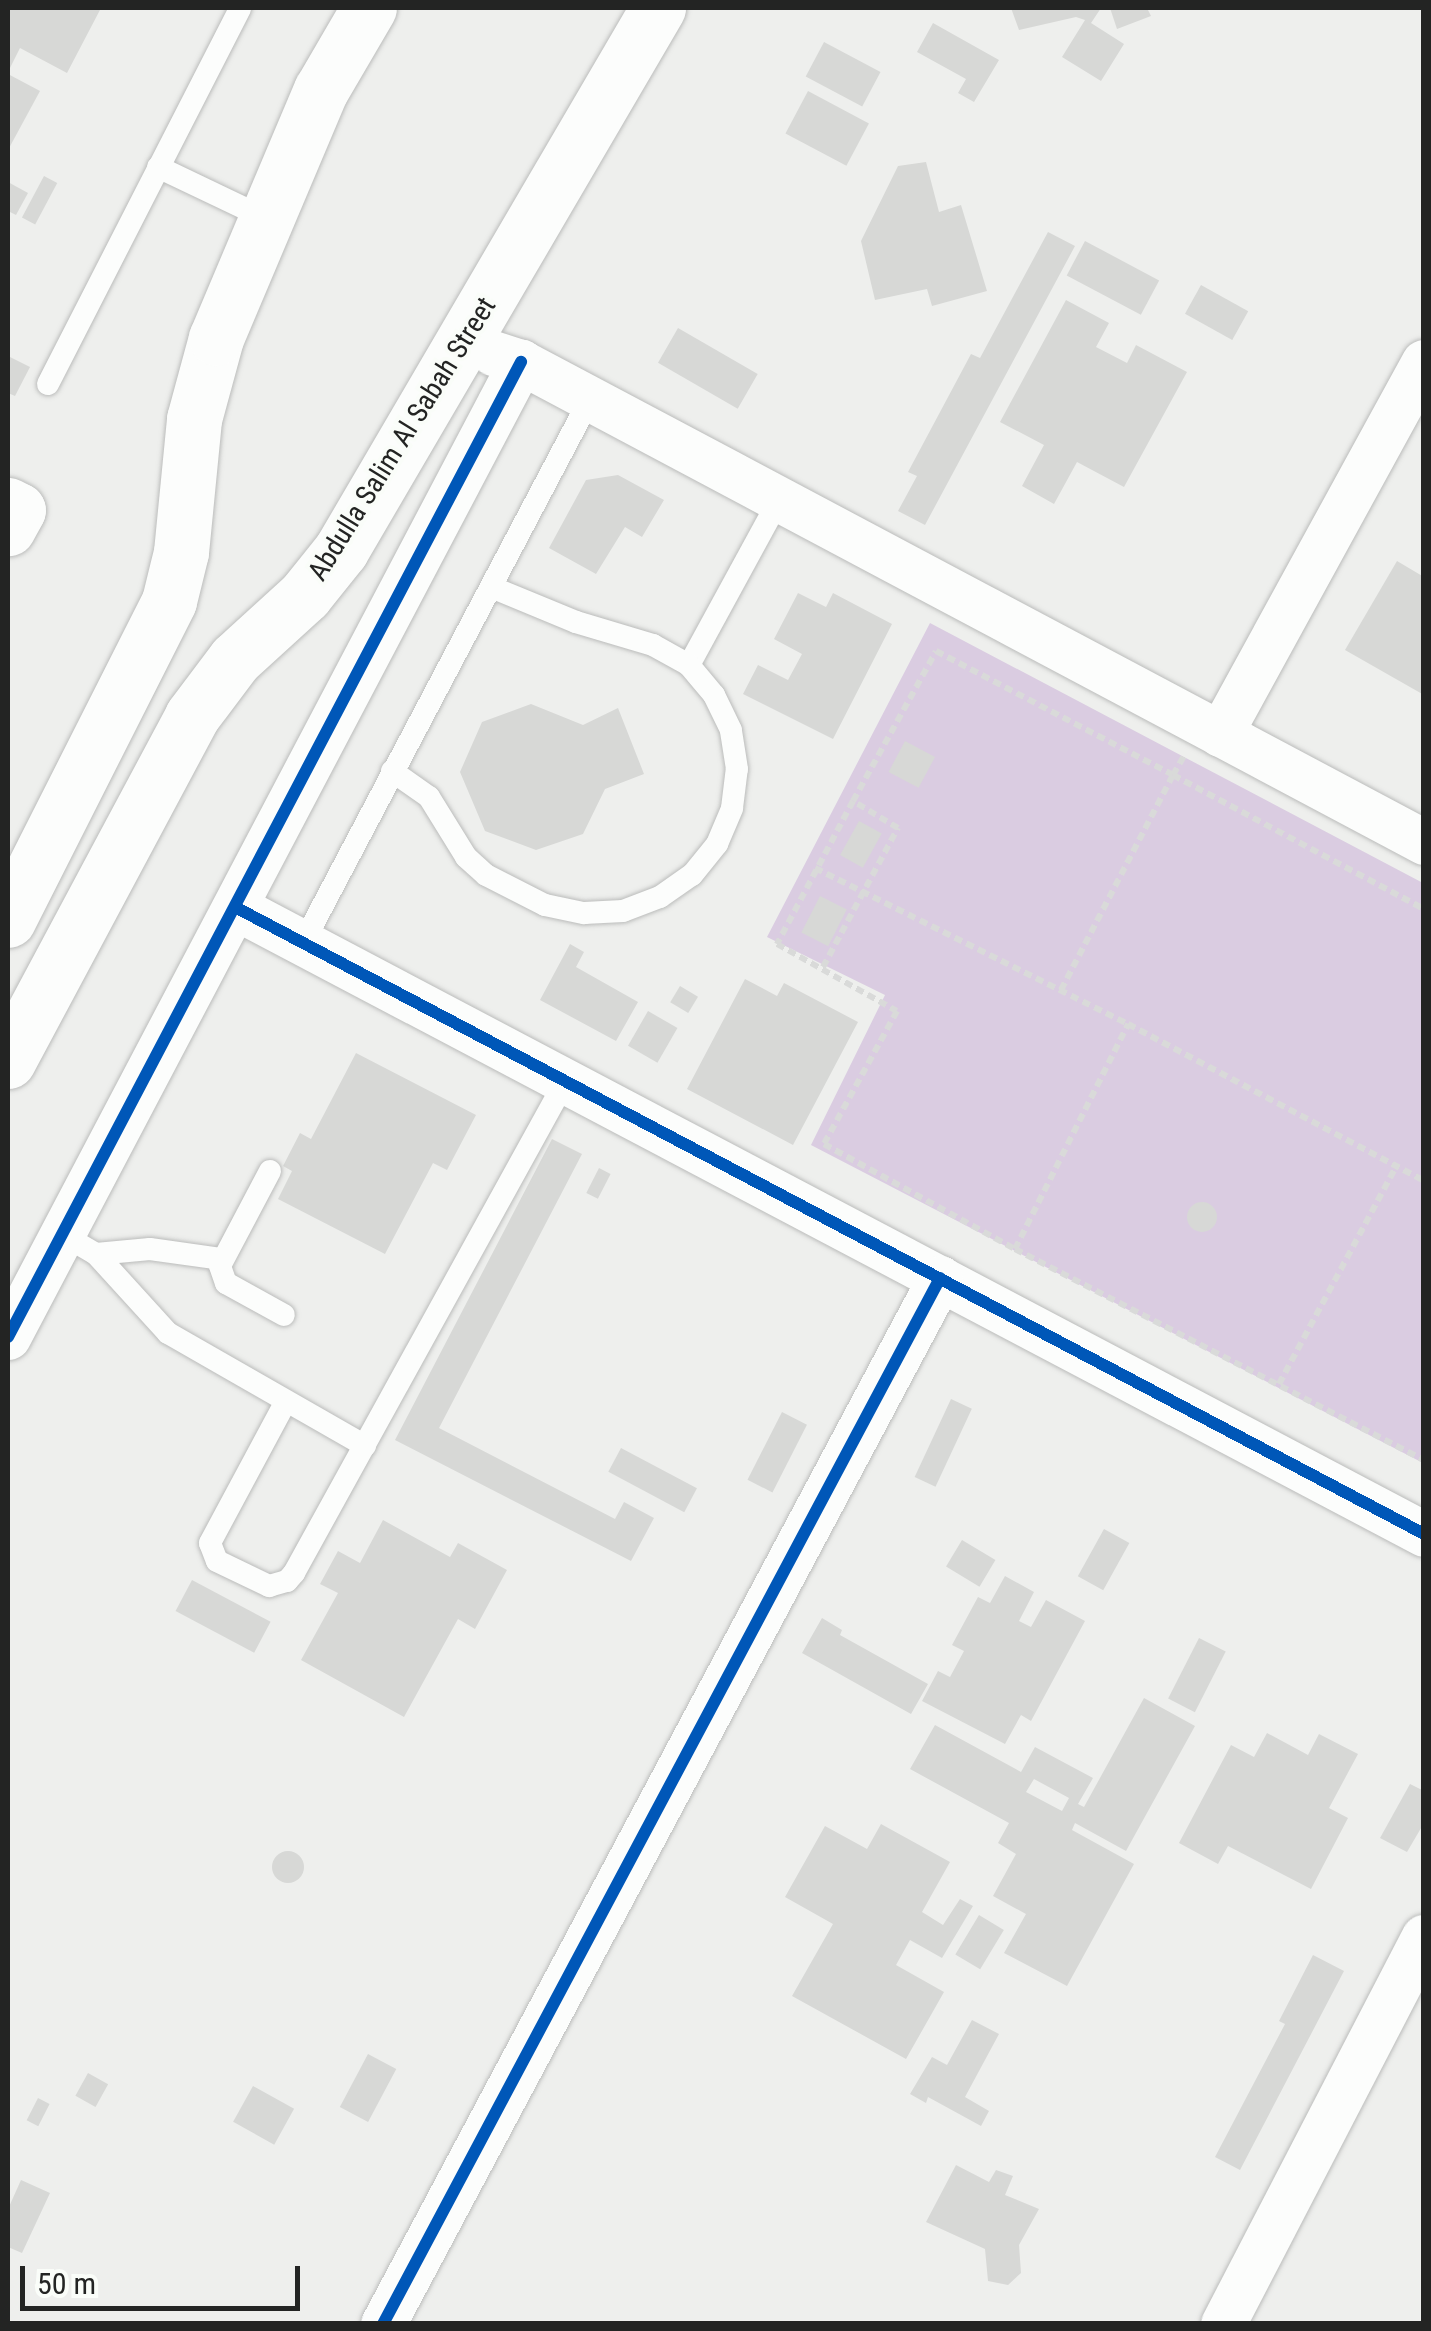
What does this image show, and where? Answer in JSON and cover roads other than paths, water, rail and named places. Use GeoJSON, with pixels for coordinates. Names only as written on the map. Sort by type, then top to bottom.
{"type":"FeatureCollection","features":[{"type":"Feature","properties":{"kind":"main road"},"geometry":{"type":"LineString","coordinates":[[215,682],[185,686],[169,676],[164,658],[169,601],[181,552],[187,460],[204,378],[322,90],[369,8]]}},
{"type":"Feature","properties":{"kind":"main road","name":"Abdulla Salim Al Sabah Street"},"geometry":{"type":"LineString","coordinates":[[8,1061],[192,716],[215,682],[304,595],[341,550],[658,8]]}},
{"type":"Feature","properties":{"kind":"main road"},"geometry":{"type":"LineString","coordinates":[[8,505],[18,510],[8,528]]}},
{"type":"Feature","properties":{"kind":"main road"},"geometry":{"type":"LineString","coordinates":[[8,920],[169,601]]}},
{"type":"Feature","properties":{"kind":"street"},"geometry":{"type":"LineString","coordinates":[[471,330],[521,362],[1424,842]]}},
{"type":"Feature","properties":{"kind":"street"},"geometry":{"type":"LineString","coordinates":[[8,1336],[78,1244],[235,907],[521,362]]}},
{"type":"Feature","properties":{"kind":"street"},"geometry":{"type":"LineString","coordinates":[[1211,729],[1424,362]]}},
{"type":"Feature","properties":{"kind":"street"},"geometry":{"type":"LineString","coordinates":[[235,907],[566,1078],[1424,1534]]}},
{"type":"Feature","properties":{"kind":"street"},"geometry":{"type":"LineString","coordinates":[[382,2324],[940,1278]]}},
{"type":"Feature","properties":{"kind":"street"},"geometry":{"type":"LineString","coordinates":[[1223,2324],[1424,1937]]}},
{"type":"Feature","properties":{"kind":"lane"},"geometry":{"type":"LineString","coordinates":[[48,384],[240,8]]}},
{"type":"Feature","properties":{"kind":"lane"},"geometry":{"type":"LineString","coordinates":[[158,167],[267,219]]}},
{"type":"Feature","properties":{"kind":"lane"},"geometry":{"type":"LineString","coordinates":[[302,942],[590,399]]}},
{"type":"Feature","properties":{"kind":"lane"},"geometry":{"type":"LineString","coordinates":[[689,665],[779,500]]}},
{"type":"Feature","properties":{"kind":"lane"},"geometry":{"type":"LineString","coordinates":[[392,772],[428,797],[466,857],[486,875],[545,905],[584,913],[623,911],[660,898],[692,875],[716,844],[732,808],[737,770],[730,730],[714,695],[689,665],[653,645],[576,622],[491,587]]}},
{"type":"Feature","properties":{"kind":"lane"},"geometry":{"type":"LineString","coordinates":[[285,1403],[210,1543],[217,1561],[259,1584],[279,1586],[294,1573],[566,1078]]}},
{"type":"Feature","properties":{"kind":"lane"},"geometry":{"type":"LineString","coordinates":[[270,1171],[222,1259],[220,1275],[226,1283],[284,1315]]}},
{"type":"Feature","properties":{"kind":"lane"},"geometry":{"type":"LineString","coordinates":[[78,1244],[222,1259]]}},
{"type":"Feature","properties":{"kind":"lane"},"geometry":{"type":"LineString","coordinates":[[78,1244],[168,1334],[364,1446]]}}]}
